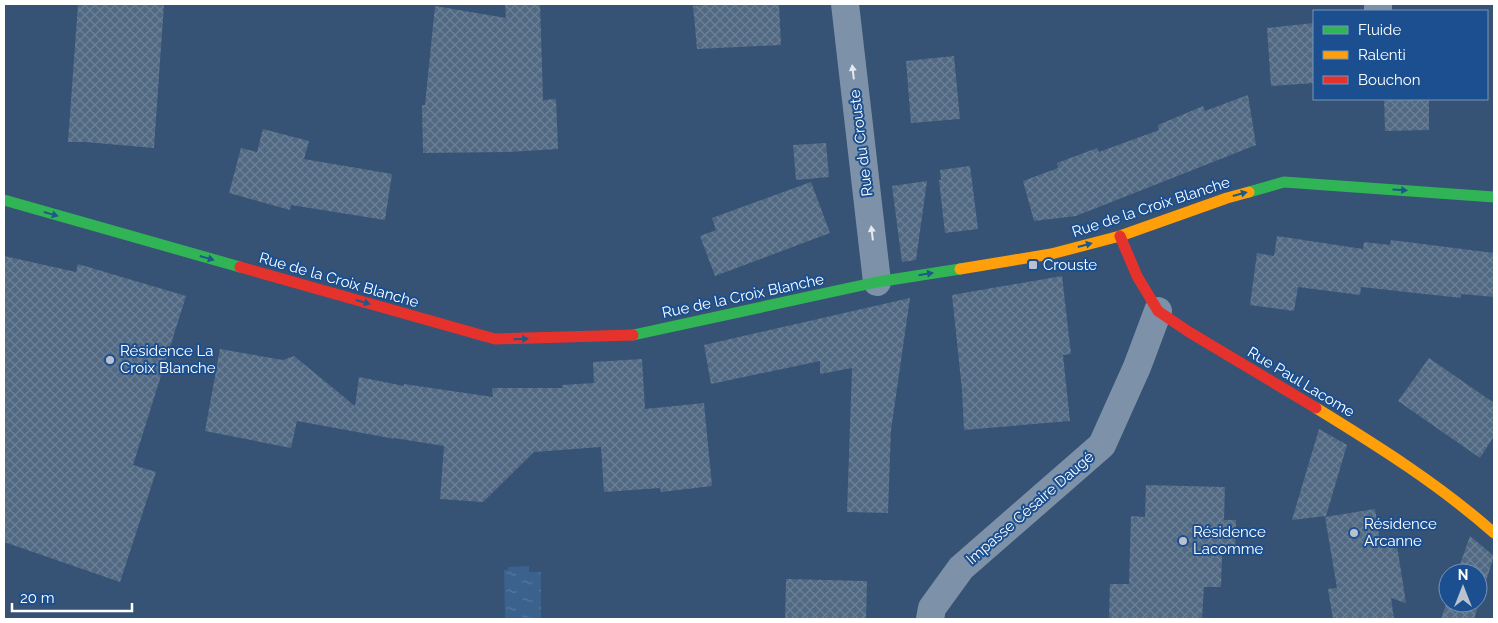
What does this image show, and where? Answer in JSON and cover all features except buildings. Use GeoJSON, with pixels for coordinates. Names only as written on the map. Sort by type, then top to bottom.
{"type":"FeatureCollection","features":[{"type":"Feature","properties":{"kind":"street","name":"Rue du Crouste"},"geometry":{"type":"LineString","coordinates":[[845,4],[878,282]]}},
{"type":"Feature","properties":{"kind":"street","name":"Rue de la Croix Blanche"},"geometry":{"type":"LineString","coordinates":[[4,200],[495,339],[628,336],[878,282],[1051,254],[1120,236],[1227,198],[1284,182],[1494,197]]}},
{"type":"Feature","properties":{"kind":"street","name":"Rue Paul Lacome"},"geometry":{"type":"LineString","coordinates":[[1120,236],[1137,276],[1158,310],[1189,332],[1370,441],[1466,508],[1494,533]]}},
{"type":"Feature","properties":{"kind":"street","name":"Impasse Césaire Daugé"},"geometry":{"type":"LineString","coordinates":[[930,619],[932,608],[961,568],[1102,446],[1137,367],[1158,310]]}},
{"type":"Feature","properties":{"kind":"water"},"geometry":{"type":"Polygon","coordinates":[[[529,566],[529,572],[541,572],[541,619],[505,619],[504,570],[508,570],[508,567],[529,566]]]}},
{"type":"Feature","properties":{"kind":"traffic: fast"},"geometry":{"type":"LineString","coordinates":[[1249,192],[1284,182],[1494,197]]}},
{"type":"Feature","properties":{"kind":"traffic: fast"},"geometry":{"type":"LineString","coordinates":[[4,200],[240,267]]}},
{"type":"Feature","properties":{"kind":"traffic: fast"},"geometry":{"type":"LineString","coordinates":[[633,335],[877,282],[960,269]]}},
{"type":"Feature","properties":{"kind":"traffic: slow"},"geometry":{"type":"LineString","coordinates":[[960,269],[1051,254],[1120,236],[1249,192]]}},
{"type":"Feature","properties":{"kind":"traffic: slow"},"geometry":{"type":"LineString","coordinates":[[1316,408],[1430,482],[1494,533]]}},
{"type":"Feature","properties":{"kind":"traffic: jam"},"geometry":{"type":"LineString","coordinates":[[1120,236],[1137,276],[1158,311],[1189,332],[1316,408]]}},
{"type":"Feature","properties":{"kind":"traffic: jam"},"geometry":{"type":"LineString","coordinates":[[240,267],[495,339],[633,335]]}},
{"type":"Feature","properties":{"kind":"place","name":"Crouste"},"geometry":{"type":"Point","coordinates":[1033,265]}},
{"type":"Feature","properties":{"kind":"place","name":"Résidence La Croix Blanche"},"geometry":{"type":"Point","coordinates":[110,360]}},
{"type":"Feature","properties":{"kind":"place","name":"Résidence Arcanne"},"geometry":{"type":"Point","coordinates":[1354,533]}},
{"type":"Feature","properties":{"kind":"place","name":"Résidence Lacomme"},"geometry":{"type":"Point","coordinates":[1183,541]}}]}
